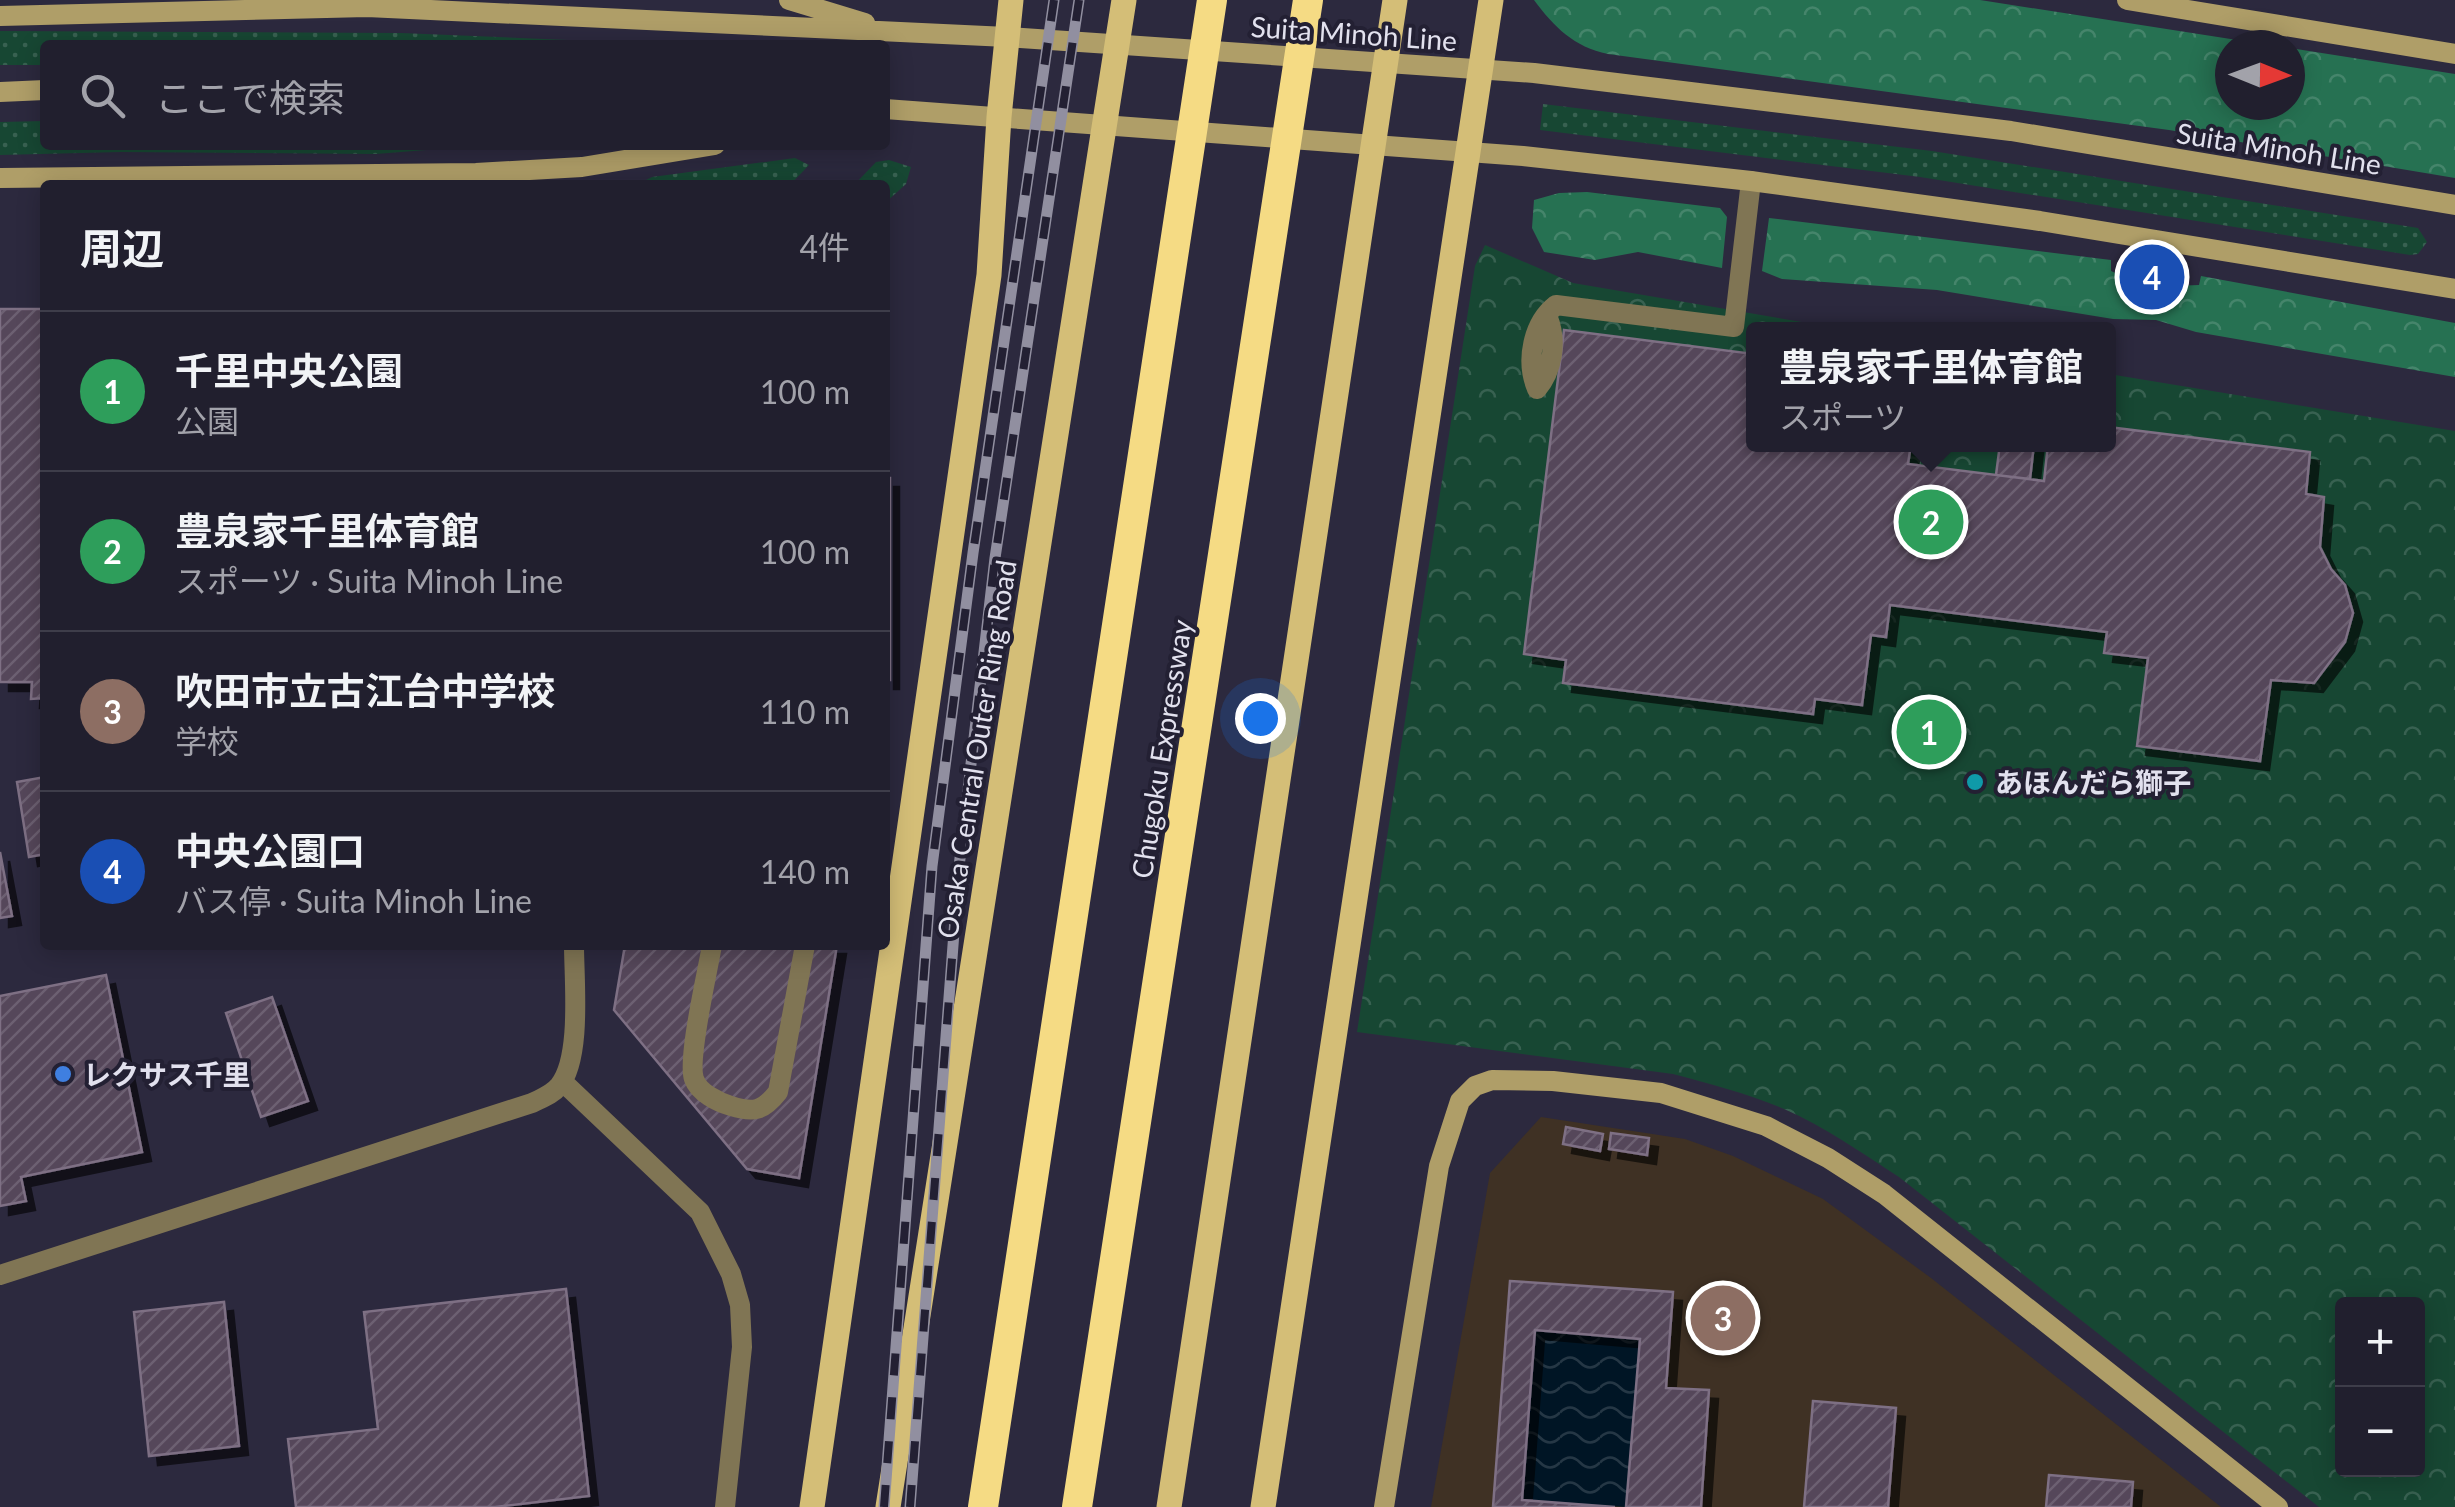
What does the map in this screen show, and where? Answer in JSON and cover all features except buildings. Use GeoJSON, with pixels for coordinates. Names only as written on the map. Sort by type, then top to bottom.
{"type":"FeatureCollection","features":[{"type":"Feature","properties":{"kind":"highway"},"geometry":{"type":"LineString","coordinates":[[983,1507],[1212,0]]}},
{"type":"Feature","properties":{"kind":"highway","name":"Chugoku Expressway"},"geometry":{"type":"LineString","coordinates":[[1077,1507],[1308,0]]}},
{"type":"Feature","properties":{"kind":"main road"},"geometry":{"type":"LineString","coordinates":[[789,0],[896,32]]}},
{"type":"Feature","properties":{"kind":"main road"},"geometry":{"type":"LineString","coordinates":[[812,1507],[989,275],[999,117],[1012,0]]}},
{"type":"Feature","properties":{"kind":"main road","name":"Osaka Central Outer Ring Road"},"geometry":{"type":"LineString","coordinates":[[888,1507],[1124,0]]}},
{"type":"Feature","properties":{"kind":"main road"},"geometry":{"type":"LineString","coordinates":[[1169,1507],[1395,0]]}},
{"type":"Feature","properties":{"kind":"main road"},"geometry":{"type":"LineString","coordinates":[[1263,1507],[1491,0]]}},
{"type":"Feature","properties":{"kind":"main road"},"geometry":{"type":"LineString","coordinates":[[2128,0],[2455,54]]}},
{"type":"Feature","properties":{"kind":"main road","name":"Suita Minoh Line"},"geometry":{"type":"LineString","coordinates":[[0,16],[367,7],[1006,37],[1446,66],[1752,98],[1993,129],[2455,205]]}},
{"type":"Feature","properties":{"kind":"main road"},"geometry":{"type":"LineString","coordinates":[[0,92],[40,90]]}},
{"type":"Feature","properties":{"kind":"main road"},"geometry":{"type":"LineString","coordinates":[[892,111],[1468,152],[1751,181],[2040,220],[2455,288]]}},
{"type":"Feature","properties":{"kind":"main road"},"geometry":{"type":"LineString","coordinates":[[0,178],[581,176],[693,150]]}},
{"type":"Feature","properties":{"kind":"main road"},"geometry":{"type":"LineString","coordinates":[[1384,1507],[1440,1166],[1460,1101],[1474,1086],[1492,1080],[1553,1082],[1661,1094],[1766,1126],[1828,1158],[1884,1194],[2278,1507]]}},
{"type":"Feature","properties":{"kind":"street"},"geometry":{"type":"LineString","coordinates":[[1548,318],[1552,308],[1570,305],[1734,326],[1751,181]]}},
{"type":"Feature","properties":{"kind":"street"},"geometry":{"type":"LineString","coordinates":[[0,1275],[552,1094],[562,1082],[573,1038],[574,950]]}},
{"type":"Feature","properties":{"kind":"street"},"geometry":{"type":"LineString","coordinates":[[711,950],[693,1058],[694,1079],[706,1094],[721,1103],[755,1112],[767,1106],[778,1092],[804,950]]}},
{"type":"Feature","properties":{"kind":"street"},"geometry":{"type":"LineString","coordinates":[[562,1082],[700,1212],[731,1274],[740,1305],[742,1347],[725,1507]]}},
{"type":"Feature","properties":{"kind":"shaded area"},"geometry":{"type":"Polygon","coordinates":[[[1541,1117],[1685,1139],[1733,1156],[1823,1199],[1931,1278],[2221,1507],[1431,1507],[1490,1173],[1541,1117]]]}},
{"type":"Feature","properties":{"kind":"green space"},"geometry":{"type":"Polygon","coordinates":[[[1534,0],[1980,0],[2215,37],[2215,120],[2305,120],[2305,50],[2455,74],[2455,178],[2169,130],[1608,54],[1585,46],[1549,19],[1534,0]]]}},
{"type":"Feature","properties":{"kind":"green space"},"geometry":{"type":"Polygon","coordinates":[[[0,31],[401,33],[568,40],[40,40],[40,65],[0,65],[0,31]]]}},
{"type":"Feature","properties":{"kind":"green space"},"geometry":{"type":"Polygon","coordinates":[[[1543,104],[1932,151],[2418,228],[2427,242],[2418,254],[2410,255],[1920,177],[1540,130],[1543,104]]]}},
{"type":"Feature","properties":{"kind":"green space"},"geometry":{"type":"Polygon","coordinates":[[[40,121],[40,150],[426,150],[376,154],[0,155],[0,122],[40,121]]]}},
{"type":"Feature","properties":{"kind":"green space"},"geometry":{"type":"Polygon","coordinates":[[[795,158],[809,165],[795,180],[646,180],[795,158]]]}},
{"type":"Feature","properties":{"kind":"green space"},"geometry":{"type":"Polygon","coordinates":[[[889,160],[911,167],[906,184],[890,198],[890,180],[859,180],[876,162],[889,160]]]}},
{"type":"Feature","properties":{"kind":"green space"},"geometry":{"type":"Polygon","coordinates":[[[1587,192],[1720,208],[1727,217],[1722,268],[1638,252],[1595,260],[1544,252],[1532,228],[1534,200],[1559,193],[1587,192]]]}},
{"type":"Feature","properties":{"kind":"green space"},"geometry":{"type":"Polygon","coordinates":[[[1769,218],[2111,260],[2111,271],[2147,287],[2199,285],[2201,276],[2455,323],[2455,377],[2196,332],[2156,320],[2113,319],[1937,290],[1782,279],[1762,271],[1769,218]]]}},
{"type":"Feature","properties":{"kind":"green space"},"geometry":{"type":"Polygon","coordinates":[[[1485,245],[1573,283],[1802,322],[1746,322],[1746,452],[2116,452],[2116,375],[2455,431],[2455,1507],[2319,1507],[1899,1177],[1829,1132],[1784,1109],[1673,1074],[1357,1032],[1475,266],[1485,245]]]}},
{"type":"Feature","properties":{"kind":"water"},"geometry":{"type":"Polygon","coordinates":[[[1535,1330],[1640,1339],[1626,1507],[1522,1500],[1535,1330]]]}},
{"type":"Feature","properties":{"kind":"railway"},"geometry":{"type":"LineString","coordinates":[[884,1507],[932,866],[973,553],[1054,0]]}},
{"type":"Feature","properties":{"kind":"railway"},"geometry":{"type":"LineString","coordinates":[[910,1507],[959,867],[995,558],[1079,0]]}},
{"type":"Feature","properties":{"kind":"place","name":"中央公園口"},"geometry":{"type":"Point","coordinates":[2152,277]}},
{"type":"Feature","properties":{"kind":"place","name":"豊泉家千里体育館"},"geometry":{"type":"Point","coordinates":[1931,522]}},
{"type":"Feature","properties":{"kind":"place","name":"千里中央公園"},"geometry":{"type":"Point","coordinates":[1929,732]}},
{"type":"Feature","properties":{"kind":"place","name":"あほんだら獅子"},"geometry":{"type":"Point","coordinates":[1975,782]}},
{"type":"Feature","properties":{"kind":"place","name":"レクサス千里"},"geometry":{"type":"Point","coordinates":[63,1074]}},
{"type":"Feature","properties":{"kind":"place","name":"吹田市立古江台中学校"},"geometry":{"type":"Point","coordinates":[1723,1318]}}]}
